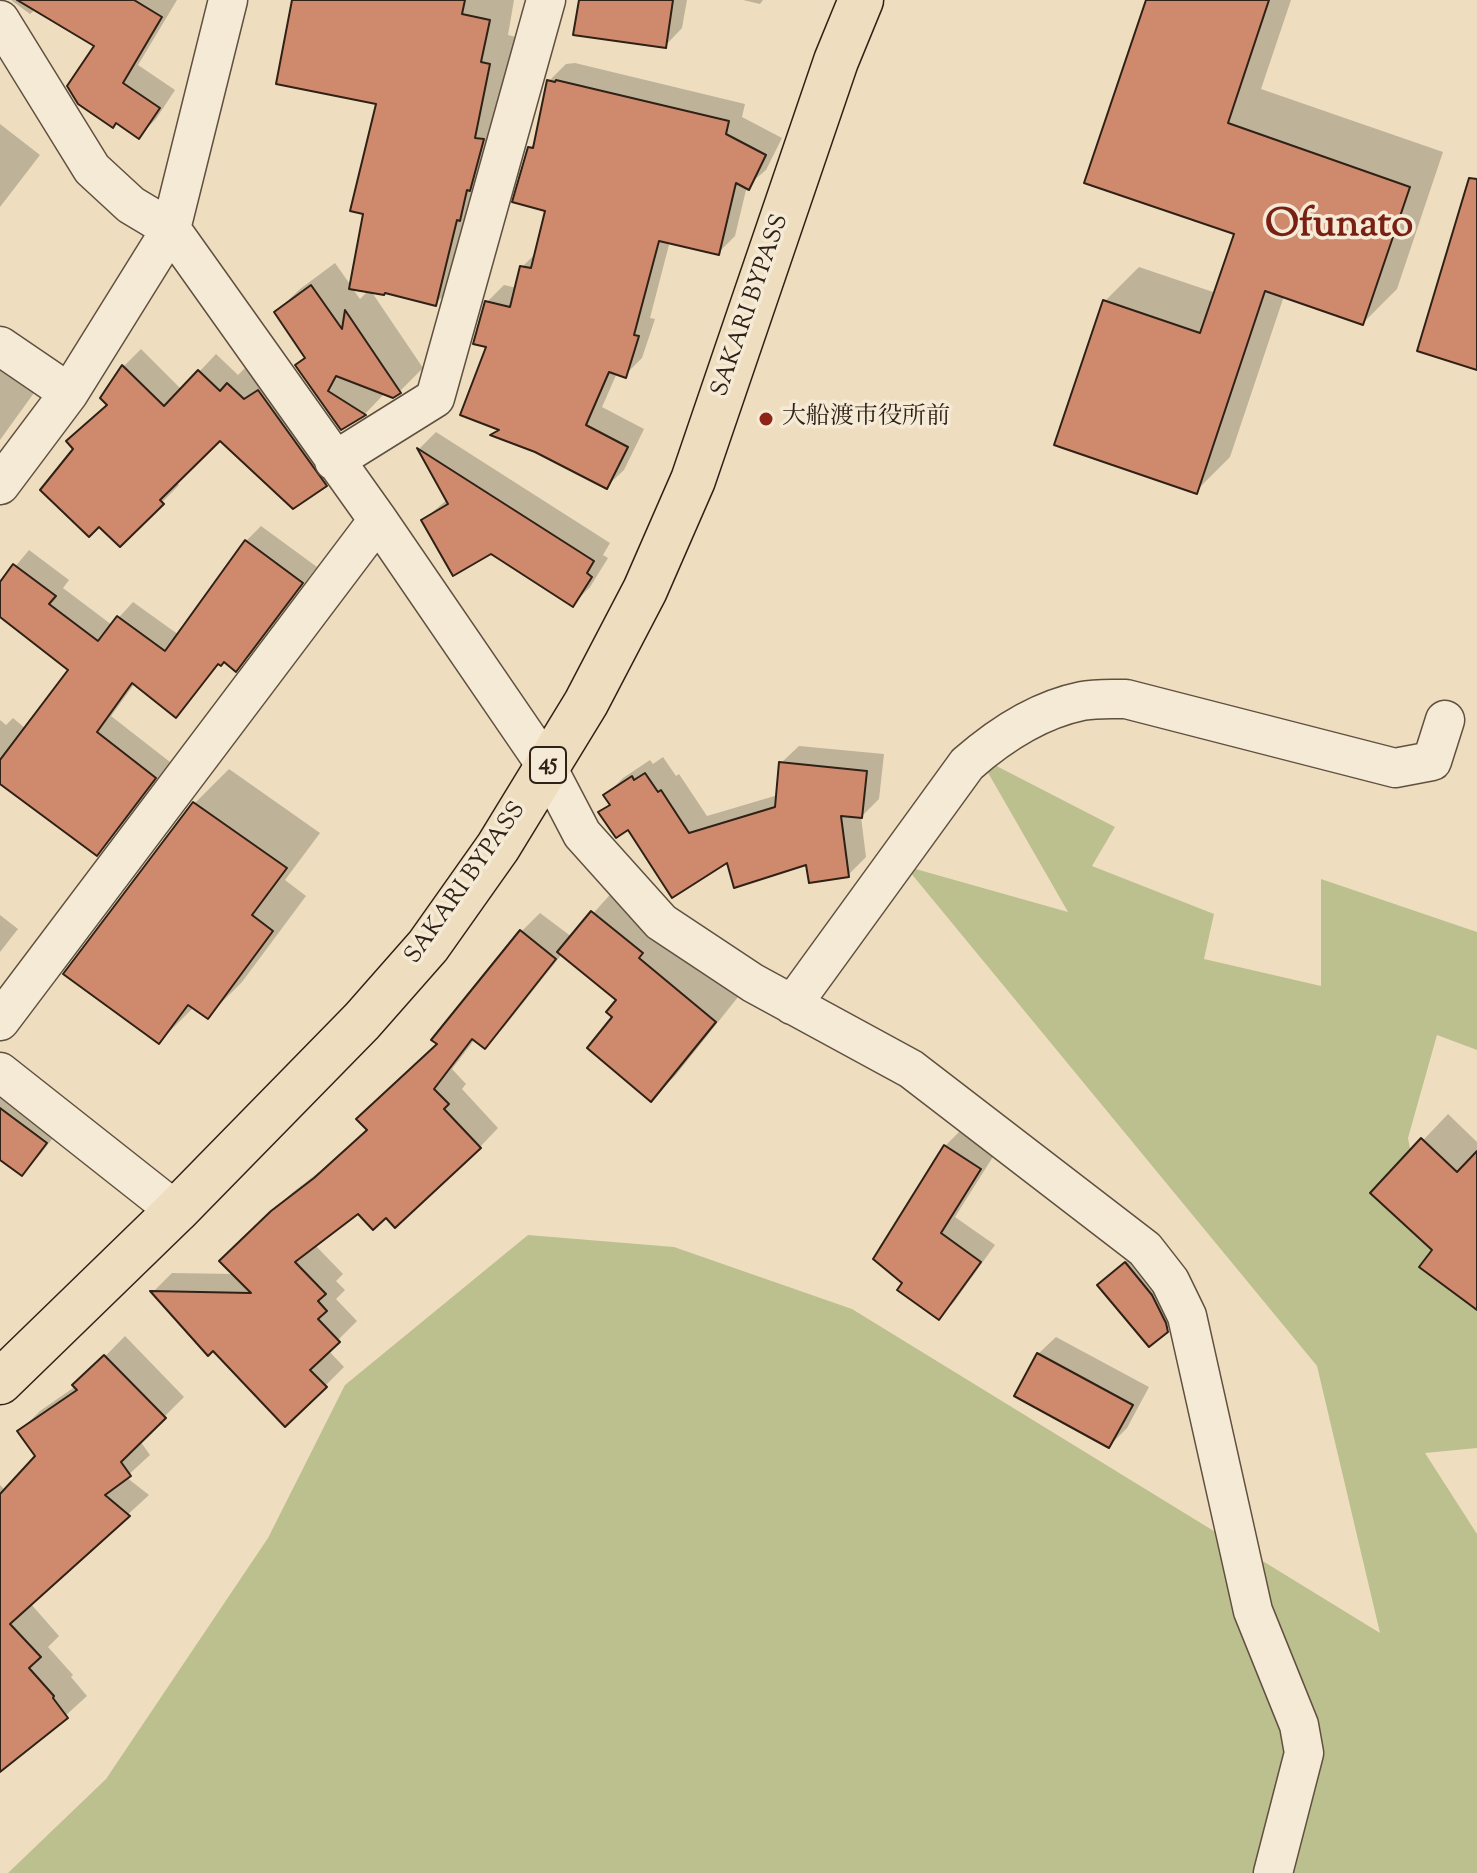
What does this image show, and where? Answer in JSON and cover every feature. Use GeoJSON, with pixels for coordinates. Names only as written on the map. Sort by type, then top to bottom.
{"type":"FeatureCollection","features":[{"type":"Feature","properties":{"kind":"highway","name":"SAKARI BYPASS"},"geometry":{"type":"LineString","coordinates":[[0,1382],[176,1211],[362,1021],[428,946],[498,847],[586,703],[645,590],[693,480],[836,61],[861,0]]}},
{"type":"Feature","properties":{"kind":"street"},"geometry":{"type":"LineString","coordinates":[[0,485],[69,393],[171,229],[228,0]]}},
{"type":"Feature","properties":{"kind":"street"},"geometry":{"type":"LineString","coordinates":[[334,461],[435,398],[546,0]]}},
{"type":"Feature","properties":{"kind":"street"},"geometry":{"type":"LineString","coordinates":[[0,20],[92,169],[131,205],[171,229],[378,520],[547,767],[582,834],[661,922],[753,983],[911,1069],[1145,1249],[1170,1281],[1187,1316],[1253,1611],[1299,1725],[1304,1753],[1273,1873]]}},
{"type":"Feature","properties":{"kind":"street"},"geometry":{"type":"LineString","coordinates":[[0,346],[69,393]]}},
{"type":"Feature","properties":{"kind":"street"},"geometry":{"type":"LineString","coordinates":[[0,1021],[378,520]]}},
{"type":"Feature","properties":{"kind":"street"},"geometry":{"type":"LineString","coordinates":[[792,1005],[967,764],[997,738],[1036,716],[1083,700],[1126,699],[1395,768],[1432,761],[1445,720]]}},
{"type":"Feature","properties":{"kind":"street"},"geometry":{"type":"LineString","coordinates":[[0,1072],[176,1211]]}},
{"type":"Feature","properties":{"kind":"green space"},"geometry":{"type":"Polygon","coordinates":[[[979,757],[1115,827],[1092,866],[1214,914],[1204,959],[1321,986],[1321,879],[1477,932],[1477,1050],[1437,1035],[1408,1138],[1427,1241],[1477,1278],[1477,1448],[1425,1453],[1477,1534],[1477,1873],[8,1873],[106,1779],[268,1538],[345,1385],[528,1235],[674,1247],[852,1309],[1380,1633],[1317,1366],[905,866],[1068,912],[979,757]]]}},
{"type":"Feature","properties":{"kind":"building"},"geometry":{"type":"Polygon","coordinates":[[[17,0],[134,0],[162,17],[123,83],[160,108],[139,139],[116,123],[113,128],[78,104],[67,86],[94,46],[17,0]]]}},
{"type":"Feature","properties":{"kind":"building"},"geometry":{"type":"Polygon","coordinates":[[[292,0],[465,0],[462,14],[490,20],[481,62],[490,64],[475,138],[484,139],[460,221],[457,220],[436,306],[385,293],[349,289],[363,214],[350,211],[376,104],[276,84],[292,0]]]}},
{"type":"Feature","properties":{"kind":"building"},"geometry":{"type":"Polygon","coordinates":[[[579,0],[673,0],[666,48],[573,35],[579,0]]]}},
{"type":"Feature","properties":{"kind":"building"},"geometry":{"type":"Polygon","coordinates":[[[1146,0],[1269,0],[1228,123],[1410,187],[1363,325],[1265,291],[1197,494],[1054,445],[1103,300],[1200,333],[1234,234],[1084,183],[1146,0]]]}},
{"type":"Feature","properties":{"kind":"building"},"geometry":{"type":"Polygon","coordinates":[[[547,80],[729,121],[726,134],[766,155],[749,190],[736,183],[719,255],[659,241],[634,335],[639,336],[626,378],[609,372],[586,425],[628,447],[607,489],[535,452],[490,435],[499,430],[460,415],[486,347],[473,344],[485,301],[510,307],[520,266],[531,268],[545,211],[512,202],[528,147],[533,148],[547,80]]]}},
{"type":"Feature","properties":{"kind":"building"},"geometry":{"type":"Polygon","coordinates":[[[1469,178],[1477,179],[1477,370],[1417,351],[1469,178]]]}},
{"type":"Feature","properties":{"kind":"building"},"geometry":{"type":"Polygon","coordinates":[[[311,285],[342,329],[345,310],[401,393],[393,398],[336,376],[328,391],[366,415],[341,430],[295,365],[305,358],[274,312],[311,285]]]}},
{"type":"Feature","properties":{"kind":"building"},"geometry":{"type":"Polygon","coordinates":[[[122,365],[164,406],[198,370],[220,391],[227,383],[244,399],[258,390],[327,486],[293,509],[220,441],[160,500],[164,504],[120,547],[99,527],[89,537],[40,490],[73,449],[66,441],[107,405],[100,398],[122,365]]]}},
{"type":"Feature","properties":{"kind":"building"},"geometry":{"type":"Polygon","coordinates":[[[417,448],[594,561],[587,573],[592,577],[573,607],[491,554],[453,576],[421,520],[448,504],[417,448]]]}},
{"type":"Feature","properties":{"kind":"building"},"geometry":{"type":"Polygon","coordinates":[[[245,540],[303,583],[236,672],[224,662],[221,666],[218,664],[176,718],[132,683],[97,732],[156,778],[97,856],[0,784],[0,760],[68,670],[0,617],[0,582],[13,564],[56,596],[49,604],[98,641],[117,616],[165,651],[245,540]]]}},
{"type":"Feature","properties":{"kind":"building"},"geometry":{"type":"Polygon","coordinates":[[[779,762],[867,771],[862,818],[841,816],[849,877],[809,883],[806,865],[734,888],[727,863],[672,898],[628,830],[616,838],[598,812],[610,805],[603,795],[632,776],[634,780],[645,773],[658,792],[661,790],[689,833],[775,807],[779,762]]]}},
{"type":"Feature","properties":{"kind":"building"},"geometry":{"type":"Polygon","coordinates":[[[193,802],[287,868],[252,915],[273,931],[208,1019],[188,1005],[159,1044],[63,974],[193,802]]]}},
{"type":"Feature","properties":{"kind":"building"},"geometry":{"type":"Polygon","coordinates":[[[591,911],[643,953],[639,958],[716,1022],[651,1102],[587,1048],[612,1017],[606,1012],[616,1000],[557,952],[591,911]]]}},
{"type":"Feature","properties":{"kind":"building"},"geometry":{"type":"Polygon","coordinates":[[[520,930],[556,959],[485,1049],[472,1039],[434,1089],[449,1104],[444,1109],[481,1148],[395,1228],[386,1218],[373,1230],[358,1214],[295,1262],[326,1294],[318,1301],[327,1311],[318,1319],[340,1342],[310,1370],[327,1387],[285,1427],[213,1351],[208,1356],[150,1291],[251,1293],[219,1261],[271,1211],[314,1178],[367,1130],[356,1119],[437,1044],[431,1040],[520,930]]]}},
{"type":"Feature","properties":{"kind":"building"},"geometry":{"type":"Polygon","coordinates":[[[0,1108],[47,1143],[22,1176],[0,1160],[0,1108]]]}},
{"type":"Feature","properties":{"kind":"building"},"geometry":{"type":"Polygon","coordinates":[[[1421,1138],[1457,1172],[1477,1151],[1477,1310],[1419,1267],[1432,1250],[1370,1193],[1421,1138]]]}},
{"type":"Feature","properties":{"kind":"building"},"geometry":{"type":"Polygon","coordinates":[[[944,1145],[981,1169],[941,1233],[981,1262],[939,1320],[897,1290],[902,1283],[873,1259],[944,1145]]]}},
{"type":"Feature","properties":{"kind":"building"},"geometry":{"type":"Polygon","coordinates":[[[1125,1262],[1152,1295],[1166,1323],[1168,1332],[1149,1347],[1097,1285],[1125,1262]]]}},
{"type":"Feature","properties":{"kind":"building"},"geometry":{"type":"Polygon","coordinates":[[[1037,1353],[1133,1405],[1109,1448],[1014,1396],[1037,1353]]]}},
{"type":"Feature","properties":{"kind":"building"},"geometry":{"type":"Polygon","coordinates":[[[104,1355],[166,1418],[121,1462],[131,1476],[105,1495],[130,1516],[10,1624],[41,1657],[29,1668],[54,1696],[68,1718],[0,1772],[0,1494],[35,1456],[17,1431],[77,1390],[72,1385],[104,1355]]]}},
{"type":"Feature","properties":{"kind":"place","name":"大船渡市役所前"},"geometry":{"type":"Point","coordinates":[766,419]}},
{"type":"Feature","properties":{"kind":"district","name":"Ofunato"},"geometry":{"type":"Point","coordinates":[1339,228]}}]}
